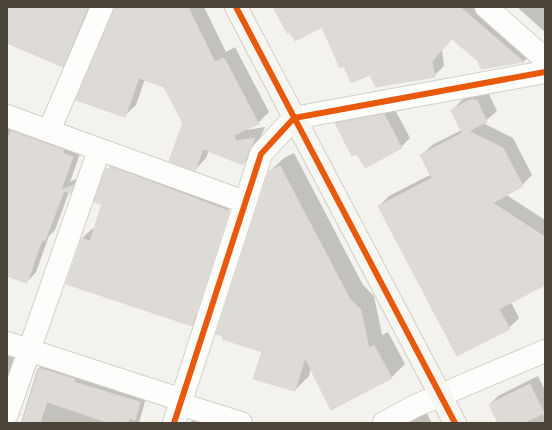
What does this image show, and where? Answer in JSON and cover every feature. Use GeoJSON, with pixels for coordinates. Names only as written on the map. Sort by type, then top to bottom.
{"type":"FeatureCollection","features":[{"type":"Feature","properties":{"kind":"street"},"geometry":{"type":"LineString","coordinates":[[49,131],[102,7]]}},
{"type":"Feature","properties":{"kind":"street"},"geometry":{"type":"LineString","coordinates":[[236,7],[455,423]]}},
{"type":"Feature","properties":{"kind":"street"},"geometry":{"type":"LineString","coordinates":[[486,7],[545,58]]}},
{"type":"Feature","properties":{"kind":"street"},"geometry":{"type":"LineString","coordinates":[[179,409],[261,154],[294,118],[545,72]]}},
{"type":"Feature","properties":{"kind":"street"},"geometry":{"type":"LineString","coordinates":[[7,116],[245,202]]}},
{"type":"Feature","properties":{"kind":"street"},"geometry":{"type":"LineString","coordinates":[[7,414],[99,150]]}},
{"type":"Feature","properties":{"kind":"street"},"geometry":{"type":"LineString","coordinates":[[7,343],[179,409],[241,423]]}},
{"type":"Feature","properties":{"kind":"street"},"geometry":{"type":"LineString","coordinates":[[384,423],[415,406],[545,351]]}},
{"type":"Feature","properties":{"kind":"building"},"geometry":{"type":"Polygon","coordinates":[[[7,7],[88,7],[63,67],[7,43],[7,7]]]}},
{"type":"Feature","properties":{"kind":"building"},"geometry":{"type":"Polygon","coordinates":[[[114,7],[188,7],[215,62],[224,58],[259,124],[234,135],[236,141],[255,138],[243,165],[203,149],[195,171],[169,161],[183,123],[164,87],[139,78],[125,117],[76,100],[114,7]]]}},
{"type":"Feature","properties":{"kind":"building"},"geometry":{"type":"Polygon","coordinates":[[[273,7],[460,7],[524,62],[481,69],[478,61],[452,39],[432,61],[435,77],[376,87],[370,75],[351,83],[344,66],[340,68],[322,27],[295,41],[290,32],[287,33],[273,7]]]}},
{"type":"Feature","properties":{"kind":"building"},"geometry":{"type":"Polygon","coordinates":[[[469,100],[477,100],[487,122],[469,131],[503,148],[523,186],[493,203],[545,237],[545,285],[499,309],[510,329],[457,356],[378,206],[432,178],[420,155],[462,133],[451,110],[469,100]]]}},
{"type":"Feature","properties":{"kind":"building"},"geometry":{"type":"Polygon","coordinates":[[[384,114],[402,148],[365,168],[357,154],[352,156],[335,123],[384,114]]]}},
{"type":"Feature","properties":{"kind":"building"},"geometry":{"type":"Polygon","coordinates":[[[11,131],[64,150],[63,153],[73,157],[61,190],[74,185],[71,193],[64,191],[45,241],[42,240],[27,283],[7,276],[7,140],[11,131]]]}},
{"type":"Feature","properties":{"kind":"building"},"geometry":{"type":"Polygon","coordinates":[[[280,166],[350,299],[361,310],[369,348],[374,345],[392,378],[331,410],[305,358],[295,391],[253,379],[262,352],[222,339],[223,336],[216,334],[269,171],[280,166]]]}},
{"type":"Feature","properties":{"kind":"building"},"geometry":{"type":"Polygon","coordinates":[[[112,167],[229,211],[192,326],[66,284],[82,238],[90,241],[102,204],[94,202],[105,170],[112,167]]]}},
{"type":"Feature","properties":{"kind":"building"},"geometry":{"type":"Polygon","coordinates":[[[39,368],[75,379],[74,382],[140,402],[135,420],[129,418],[128,423],[109,423],[47,402],[40,423],[22,423],[39,368]]]}},
{"type":"Feature","properties":{"kind":"building"},"geometry":{"type":"Polygon","coordinates":[[[530,384],[544,413],[524,423],[498,423],[489,404],[530,384]]]}},
{"type":"Feature","properties":{"kind":"cycle path"},"geometry":{"type":"LineString","coordinates":[[236,7],[455,423]]}},
{"type":"Feature","properties":{"kind":"cycle path"},"geometry":{"type":"LineString","coordinates":[[174,423],[261,154],[294,118],[545,72]]}}]}
